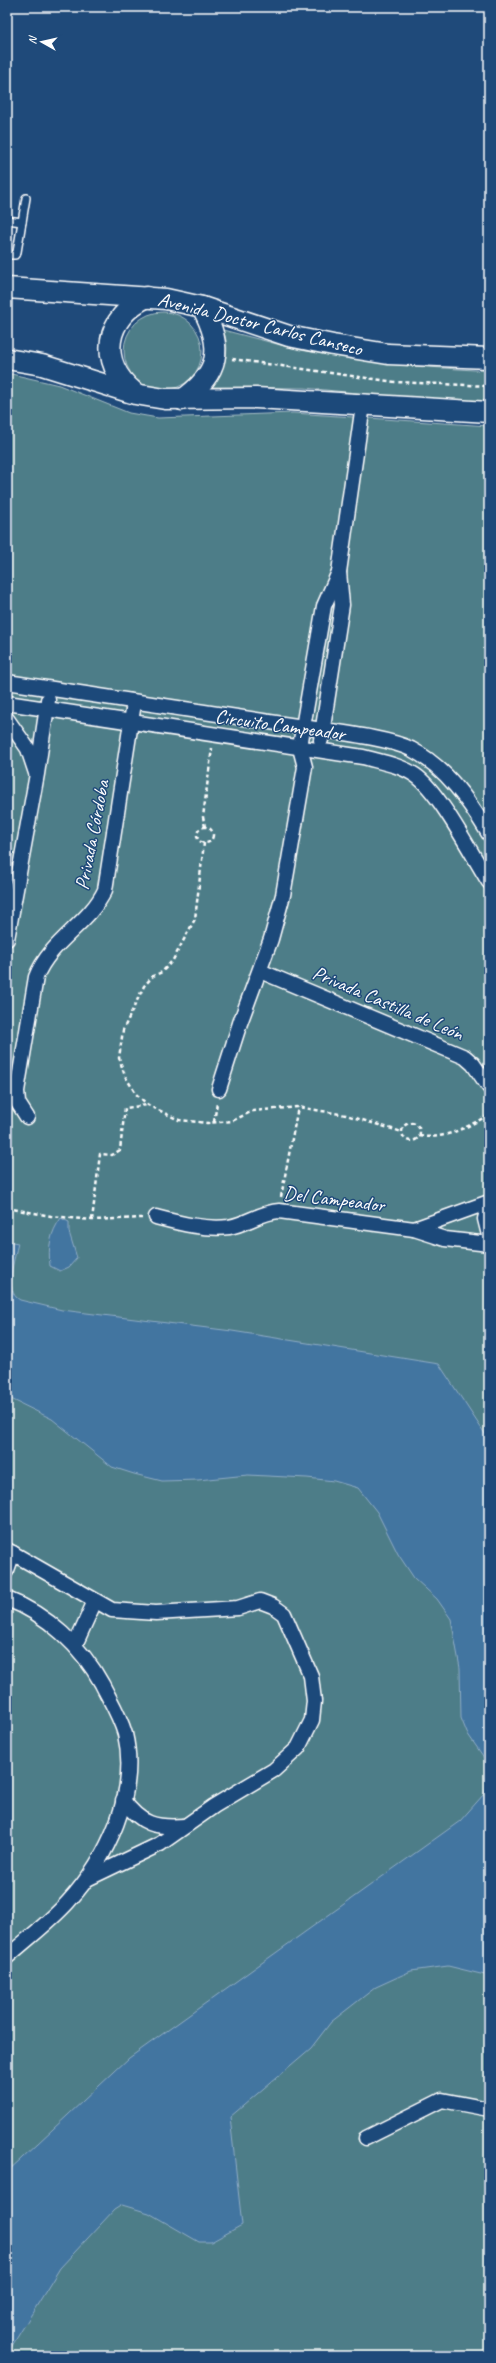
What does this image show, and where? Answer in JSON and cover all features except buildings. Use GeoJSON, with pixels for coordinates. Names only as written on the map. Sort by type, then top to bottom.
{"type":"FeatureCollection","features":[{"type":"Feature","properties":{"kind":"main road","name":"Avenida Doctor Carlos Canseco"},"geometry":{"type":"LineString","coordinates":[[7,288],[69,294],[147,297],[202,307],[289,336],[333,345],[388,354],[489,358]]}},
{"type":"Feature","properties":{"kind":"main road"},"geometry":{"type":"LineString","coordinates":[[135,394],[124,384],[115,371],[111,357],[110,342],[114,327],[122,314],[133,304],[147,297]]}},
{"type":"Feature","properties":{"kind":"main road"},"geometry":{"type":"LineString","coordinates":[[182,400],[204,382],[216,356],[215,338],[210,321],[202,307]]}},
{"type":"Feature","properties":{"kind":"main road"},"geometry":{"type":"LineString","coordinates":[[7,359],[42,365],[135,394],[182,400],[256,398],[489,412]]}},
{"type":"Feature","properties":{"kind":"street"},"geometry":{"type":"LineString","coordinates":[[305,767],[319,751],[324,731],[342,605],[339,572],[363,405]]}},
{"type":"Feature","properties":{"kind":"street","name":"Circuito Campeador"},"geometry":{"type":"LineString","coordinates":[[304,727],[324,606],[339,572]]}},
{"type":"Feature","properties":{"kind":"street","name":"Circuito Campeador"},"geometry":{"type":"LineString","coordinates":[[7,682],[134,703],[304,727],[395,744],[410,749],[431,761],[446,774],[489,834]]}},
{"type":"Feature","properties":{"kind":"street"},"geometry":{"type":"LineString","coordinates":[[7,938],[37,774],[50,689]]}},
{"type":"Feature","properties":{"kind":"street","name":"Circuito Campeador"},"geometry":{"type":"LineString","coordinates":[[7,703],[214,736],[363,757],[401,767],[416,775],[430,789],[489,882]]}},
{"type":"Feature","properties":{"kind":"street","name":"Privada Córdoba"},"geometry":{"type":"LineString","coordinates":[[27,1117],[18,1102],[17,1091],[36,977],[42,962],[98,904],[105,890],[134,703]]}},
{"type":"Feature","properties":{"kind":"street"},"geometry":{"type":"LineString","coordinates":[[7,719],[18,731],[28,749],[37,774]]}},
{"type":"Feature","properties":{"kind":"street"},"geometry":{"type":"LineString","coordinates":[[219,1089],[240,1023],[260,971],[283,895],[305,767],[300,748],[304,727]]}},
{"type":"Feature","properties":{"kind":"street"},"geometry":{"type":"LineString","coordinates":[[401,767],[410,749]]}},
{"type":"Feature","properties":{"kind":"street","name":"Privada Castilla de León"},"geometry":{"type":"LineString","coordinates":[[260,971],[465,1057],[473,1064],[489,1087]]}},
{"type":"Feature","properties":{"kind":"street","name":"Del Campeador"},"geometry":{"type":"LineString","coordinates":[[414,1229],[489,1202]]}},
{"type":"Feature","properties":{"kind":"street"},"geometry":{"type":"LineString","coordinates":[[489,1205],[485,1219],[489,1235]]}},
{"type":"Feature","properties":{"kind":"street","name":"Del Campeador"},"geometry":{"type":"LineString","coordinates":[[156,1217],[188,1225],[230,1226],[266,1212],[278,1211],[414,1229],[444,1239],[489,1244]]}},
{"type":"Feature","properties":{"kind":"street"},"geometry":{"type":"LineString","coordinates":[[7,1570],[10,1552],[112,1610],[156,1613],[238,1608],[260,1601],[273,1606],[284,1614],[311,1676],[314,1701],[312,1720],[298,1748],[274,1770],[214,1806],[160,1844],[87,1879]]}},
{"type":"Feature","properties":{"kind":"street"},"geometry":{"type":"LineString","coordinates":[[7,1599],[39,1616],[74,1645],[96,1674],[114,1706],[124,1733],[127,1761],[126,1790],[104,1852],[87,1879],[67,1903],[7,1957]]}},
{"type":"Feature","properties":{"kind":"street"},"geometry":{"type":"LineString","coordinates":[[74,1645],[95,1601]]}},
{"type":"Feature","properties":{"kind":"street"},"geometry":{"type":"LineString","coordinates":[[123,1800],[134,1815],[160,1827],[186,1826]]}},
{"type":"Feature","properties":{"kind":"street"},"geometry":{"type":"LineString","coordinates":[[366,2138],[426,2106],[442,2100],[489,2109]]}},
{"type":"Feature","properties":{"kind":"lane"},"geometry":{"type":"LineString","coordinates":[[7,255],[15,256],[17,252],[26,198]]}},
{"type":"Feature","properties":{"kind":"lane"},"geometry":{"type":"LineString","coordinates":[[7,220],[22,222]]}},
{"type":"Feature","properties":{"kind":"path"},"geometry":{"type":"LineString","coordinates":[[226,358],[395,382],[489,386]]}},
{"type":"Feature","properties":{"kind":"path"},"geometry":{"type":"LineString","coordinates":[[204,827],[202,817],[214,736]]}},
{"type":"Feature","properties":{"kind":"path"},"geometry":{"type":"LineString","coordinates":[[204,827],[212,831],[213,836],[211,840],[204,843],[199,841],[197,834],[204,827]]}},
{"type":"Feature","properties":{"kind":"path"},"geometry":{"type":"LineString","coordinates":[[204,843],[194,919],[173,960],[162,972],[153,976],[144,986],[123,1030],[119,1058],[125,1076],[136,1094],[148,1105],[179,1120],[207,1123],[232,1120],[253,1111],[298,1107],[346,1115],[402,1132]]}},
{"type":"Feature","properties":{"kind":"path"},"geometry":{"type":"LineString","coordinates":[[92,1220],[100,1154],[112,1155],[120,1150],[125,1108],[148,1105]]}},
{"type":"Feature","properties":{"kind":"path"},"geometry":{"type":"LineString","coordinates":[[278,1211],[298,1107]]}},
{"type":"Feature","properties":{"kind":"path"},"geometry":{"type":"LineString","coordinates":[[419,1136],[431,1138],[452,1134],[489,1115]]}},
{"type":"Feature","properties":{"kind":"path"},"geometry":{"type":"LineString","coordinates":[[414,1124],[419,1128],[419,1136],[415,1140],[409,1141],[404,1138],[402,1132],[406,1125],[414,1124]]}},
{"type":"Feature","properties":{"kind":"path"},"geometry":{"type":"LineString","coordinates":[[7,1208],[51,1216],[92,1220],[156,1217]]}},
{"type":"Feature","properties":{"kind":"green space"},"geometry":{"type":"Polygon","coordinates":[[[163,312],[178,315],[191,323],[199,336],[202,351],[199,366],[191,379],[178,387],[163,390],[148,387],[135,379],[127,366],[124,351],[127,336],[135,323],[148,315],[163,312]]]}},
{"type":"Feature","properties":{"kind":"green space"},"geometry":{"type":"Polygon","coordinates":[[[223,330],[300,350],[397,365],[489,371],[489,403],[469,404],[305,388],[210,387],[223,367],[227,353],[226,339],[223,330]]]}},
{"type":"Feature","properties":{"kind":"green space"},"geometry":{"type":"Polygon","coordinates":[[[7,373],[59,385],[129,413],[158,418],[293,413],[489,426],[489,2356],[7,2356],[7,373]]]}},
{"type":"Feature","properties":{"kind":"water"},"geometry":{"type":"Polygon","coordinates":[[[61,1218],[69,1222],[69,1232],[77,1258],[69,1267],[60,1271],[50,1266],[49,1253],[54,1229],[61,1218]]]}},
{"type":"Feature","properties":{"kind":"water"},"geometry":{"type":"Polygon","coordinates":[[[7,1241],[18,1243],[11,1282],[15,1296],[20,1300],[62,1310],[232,1331],[439,1364],[489,1440],[489,1778],[483,1756],[467,1733],[461,1718],[460,1668],[451,1619],[437,1599],[414,1578],[398,1554],[377,1512],[358,1488],[334,1481],[307,1478],[248,1475],[198,1480],[162,1481],[134,1474],[112,1467],[52,1419],[7,1397],[7,1241]]]}},
{"type":"Feature","properties":{"kind":"water"},"geometry":{"type":"Polygon","coordinates":[[[489,1779],[489,1976],[448,1966],[411,1971],[376,1987],[331,2022],[311,2048],[230,2117],[242,2225],[211,2242],[199,2242],[149,2213],[122,2205],[114,2210],[60,2268],[7,2354],[7,2172],[129,2058],[460,1821],[484,1794],[489,1779]]]}}]}
